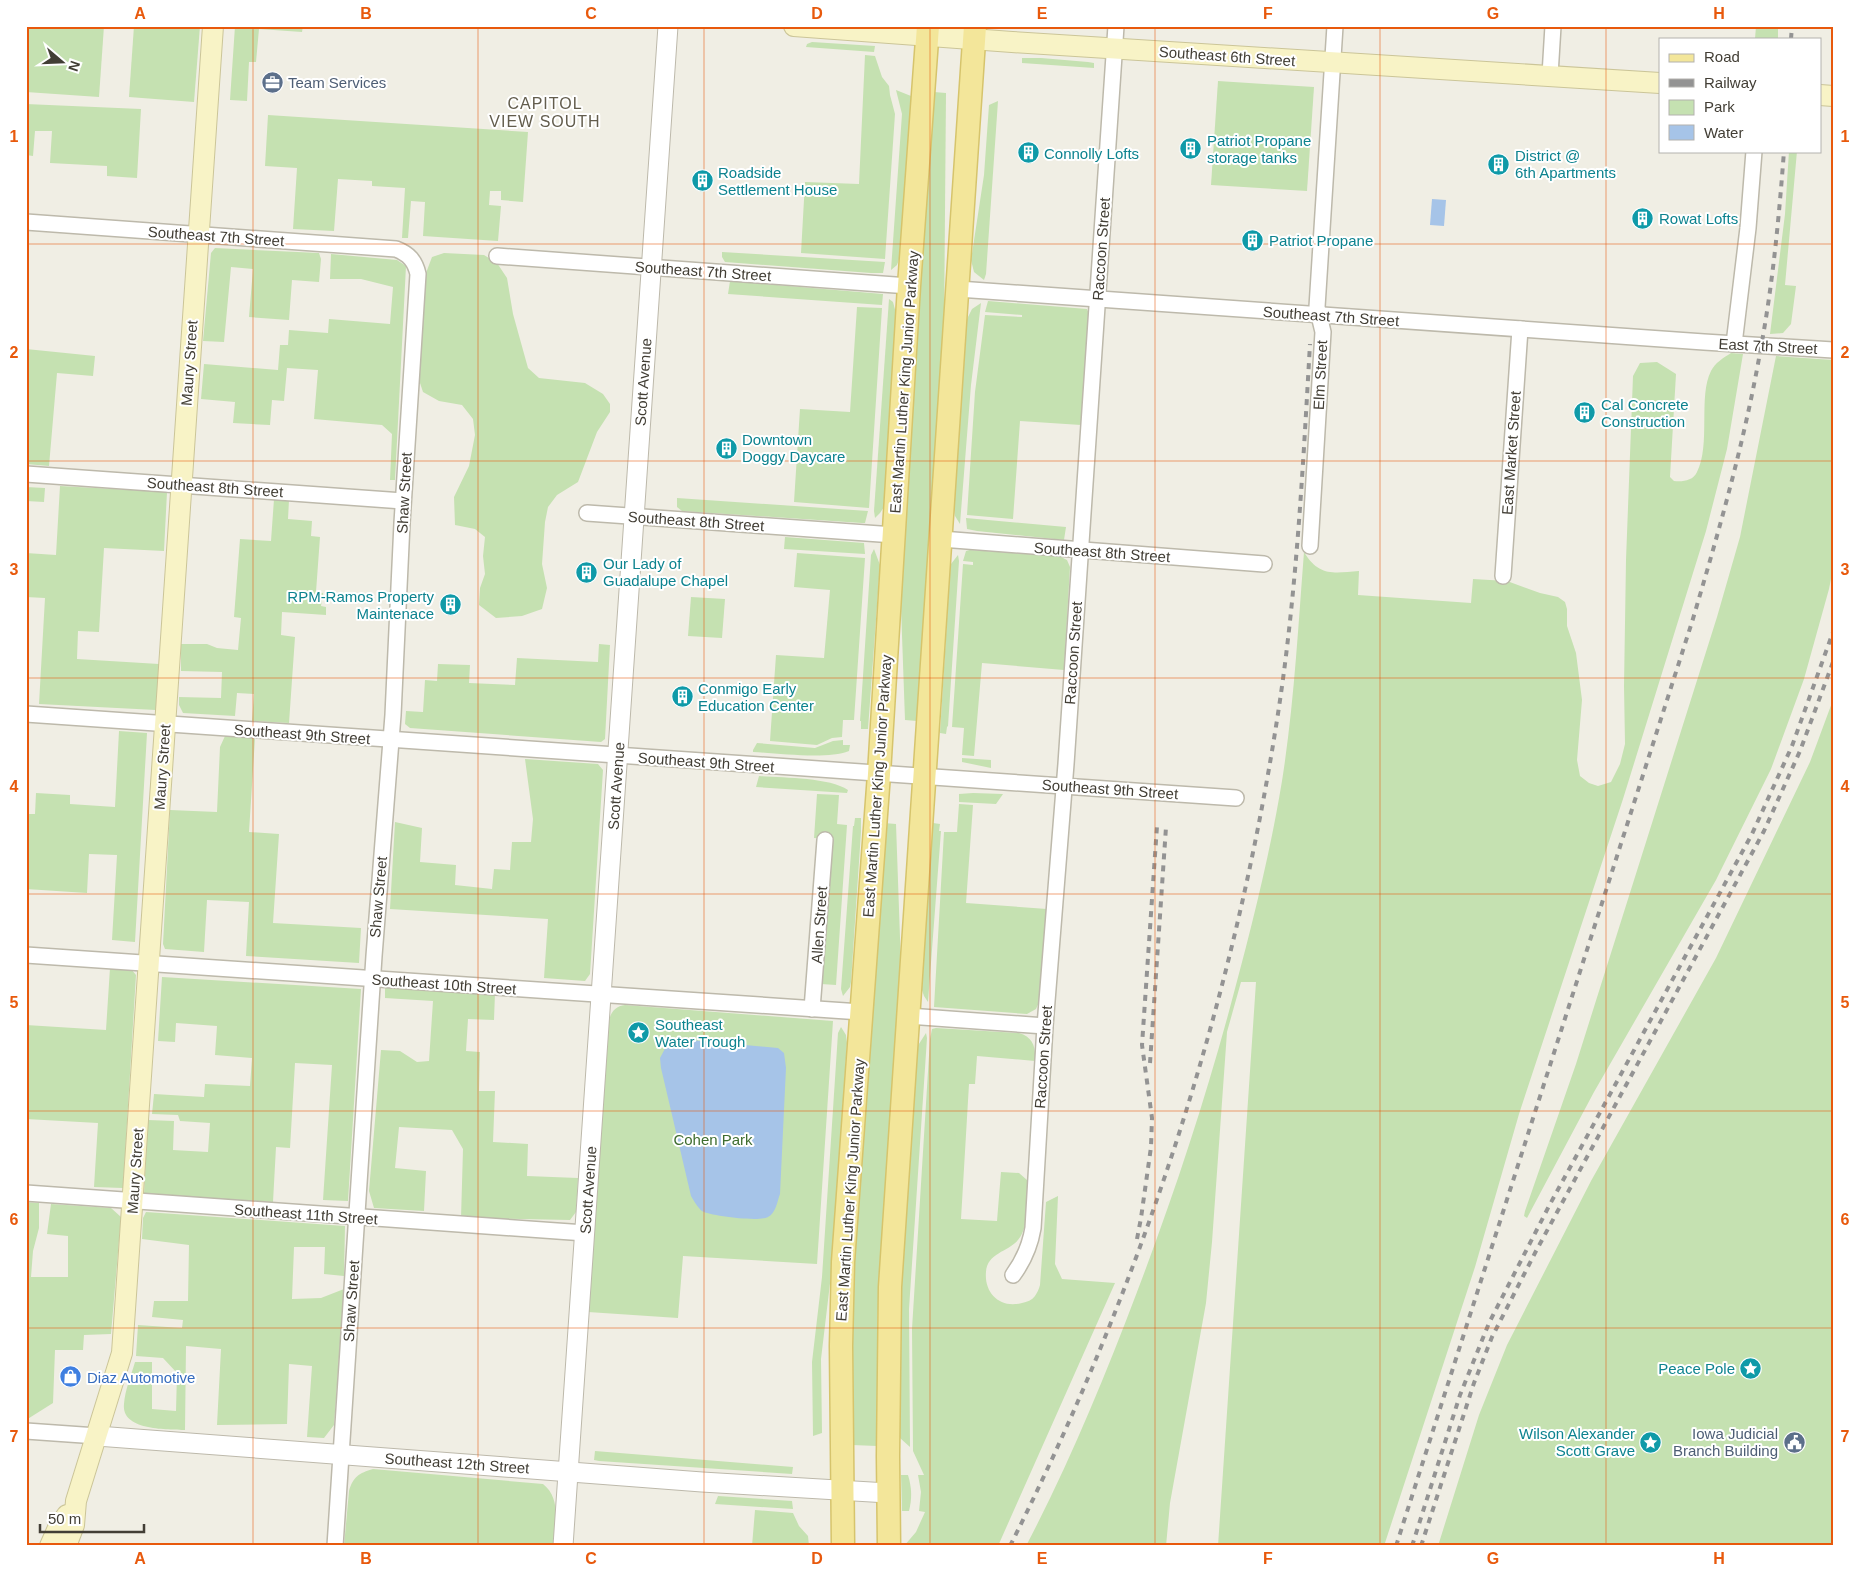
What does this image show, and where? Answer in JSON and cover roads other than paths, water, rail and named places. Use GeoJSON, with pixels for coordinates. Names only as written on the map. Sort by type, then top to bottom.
{"type":"FeatureCollection","features":[{"type":"Feature","properties":{"kind":"main road","name":"Maury Street"},"geometry":{"type":"LineString","coordinates":[[66,1546],[74,1525],[76,1501],[122,1353],[213,26]]}},
{"type":"Feature","properties":{"kind":"main road","name":"Southeast 6th Street"},"geometry":{"type":"LineString","coordinates":[[794,26],[974,33],[1114,49],[1659,83]]}},
{"type":"Feature","properties":{"kind":"main road","name":"East Martin Luther King Junior Parkway"},"geometry":{"type":"LineString","coordinates":[[843,1546],[840,1346],[843,1262],[879,774],[909,286],[928,31]]}},
{"type":"Feature","properties":{"kind":"main road"},"geometry":{"type":"LineString","coordinates":[[889,1546],[890,1287],[974,33]]}},
{"type":"Feature","properties":{"kind":"main road","name":"Maury Street"},"geometry":{"type":"LineString","coordinates":[[50,1546],[58,1528],[76,1501]]}},
{"type":"Feature","properties":{"kind":"street","name":"Scott Avenue"},"geometry":{"type":"LineString","coordinates":[[563,1546],[668,26]]}},
{"type":"Feature","properties":{"kind":"street","name":"Raccoon Street"},"geometry":{"type":"LineString","coordinates":[[1014,1275],[1030,1246],[1033,1228],[1045,1026],[1064,786],[1116,26]]}},
{"type":"Feature","properties":{"kind":"street","name":"Elm Street"},"geometry":{"type":"LineString","coordinates":[[1310,546],[1323,332],[1317,307],[1335,26]]}},
{"type":"Feature","properties":{"kind":"street"},"geometry":{"type":"LineString","coordinates":[[1550,75],[1554,26]]}},
{"type":"Feature","properties":{"kind":"street"},"geometry":{"type":"LineString","coordinates":[[1734,344],[1749,219],[1754,152]]}},
{"type":"Feature","properties":{"kind":"street","name":"Southeast 7th Street"},"geometry":{"type":"LineString","coordinates":[[26,222],[198,236],[384,248],[404,252]]}},
{"type":"Feature","properties":{"kind":"street","name":"Shaw Street"},"geometry":{"type":"LineString","coordinates":[[335,1546],[372,980],[391,740],[418,274],[412,258],[404,252]]}},
{"type":"Feature","properties":{"kind":"street","name":"Southeast 7th Street"},"geometry":{"type":"LineString","coordinates":[[497,256],[909,286]]}},
{"type":"Feature","properties":{"kind":"street","name":"Southeast 7th Street"},"geometry":{"type":"LineString","coordinates":[[958,289],[1704,342]]}},
{"type":"Feature","properties":{"kind":"street","name":"East Market Street"},"geometry":{"type":"LineString","coordinates":[[1503,576],[1520,330]]}},
{"type":"Feature","properties":{"kind":"street","name":"East 7th Street"},"geometry":{"type":"LineString","coordinates":[[1704,342],[1833,350]]}},
{"type":"Feature","properties":{"kind":"street","name":"Southeast 8th Street"},"geometry":{"type":"LineString","coordinates":[[26,474],[404,501]]}},
{"type":"Feature","properties":{"kind":"street","name":"Southeast 8th Street"},"geometry":{"type":"LineString","coordinates":[[587,513],[894,535]]}},
{"type":"Feature","properties":{"kind":"street","name":"Southeast 8th Street"},"geometry":{"type":"LineString","coordinates":[[941,540],[1264,564]]}},
{"type":"Feature","properties":{"kind":"street","name":"Southeast 9th Street"},"geometry":{"type":"LineString","coordinates":[[26,714],[1236,798]]}},
{"type":"Feature","properties":{"kind":"street","name":"Allen Street"},"geometry":{"type":"LineString","coordinates":[[812,1009],[825,840]]}},
{"type":"Feature","properties":{"kind":"street","name":"Southeast 10th Street"},"geometry":{"type":"LineString","coordinates":[[26,955],[861,1012]]}},
{"type":"Feature","properties":{"kind":"street"},"geometry":{"type":"LineString","coordinates":[[908,1016],[1045,1026]]}},
{"type":"Feature","properties":{"kind":"street","name":"Southeast 11th Street"},"geometry":{"type":"LineString","coordinates":[[26,1193],[585,1233]]}},
{"type":"Feature","properties":{"kind":"street","name":"Southeast 12th Street"},"geometry":{"type":"LineString","coordinates":[[26,1431],[843,1492],[888,1493]]}},
{"type":"Feature","properties":{"kind":"water"},"geometry":{"type":"Polygon","coordinates":[[[1432,199],[1446,200],[1444,226],[1430,225],[1432,199]]]}},
{"type":"Feature","properties":{"kind":"water"},"geometry":{"type":"Polygon","coordinates":[[[679,1039],[778,1048],[784,1053],[786,1068],[780,1194],[775,1210],[768,1217],[745,1219],[707,1213],[701,1210],[691,1196],[660,1058],[668,1043],[679,1039]]]}},
{"type":"Feature","properties":{"kind":"railway"},"geometry":{"type":"LineString","coordinates":[[1791,38],[1792,26]]}},
{"type":"Feature","properties":{"kind":"railway"},"geometry":{"type":"LineString","coordinates":[[1396,1546],[1692,622],[1721,520],[1755,382],[1769,298],[1784,152]]}},
{"type":"Feature","properties":{"kind":"railway"},"geometry":{"type":"LineString","coordinates":[[1010,1546],[1058,1446],[1102,1345],[1142,1242],[1178,1137],[1210,1031],[1237,924],[1260,816],[1285,662],[1299,526],[1310,344]]}},
{"type":"Feature","properties":{"kind":"railway"},"geometry":{"type":"LineString","coordinates":[[1412,1546],[1460,1395],[1489,1323],[1549,1206],[1752,834],[1792,746],[1833,632]]}},
{"type":"Feature","properties":{"kind":"railway"},"geometry":{"type":"LineString","coordinates":[[1421,1546],[1474,1383],[1492,1337],[1536,1251],[1764,831],[1800,751],[1833,662]]}},
{"type":"Feature","properties":{"kind":"railway"},"geometry":{"type":"LineString","coordinates":[[1137,1239],[1151,1147],[1152,1118],[1142,1045],[1157,826]]}},
{"type":"Feature","properties":{"kind":"railway"},"geometry":{"type":"LineString","coordinates":[[1150,1063],[1166,827]]}},
{"type":"Feature","properties":{"kind":"place","name":"Team Services"},"geometry":{"type":"Point","coordinates":[272,82]}},
{"type":"Feature","properties":{"kind":"place","name":"Patriot Propane storage tanks"},"geometry":{"type":"Point","coordinates":[1191,149]}},
{"type":"Feature","properties":{"kind":"place","name":"Connolly Lofts"},"geometry":{"type":"Point","coordinates":[1028,153]}},
{"type":"Feature","properties":{"kind":"place","name":"District @ 6th Apartments"},"geometry":{"type":"Point","coordinates":[1499,164]}},
{"type":"Feature","properties":{"kind":"place","name":"Roadside Settlement House"},"geometry":{"type":"Point","coordinates":[702,181]}},
{"type":"Feature","properties":{"kind":"place","name":"Rowat Lofts"},"geometry":{"type":"Point","coordinates":[1643,218]}},
{"type":"Feature","properties":{"kind":"place","name":"Patriot Propane"},"geometry":{"type":"Point","coordinates":[1253,240]}},
{"type":"Feature","properties":{"kind":"place","name":"Cal Concrete Construction"},"geometry":{"type":"Point","coordinates":[1585,413]}},
{"type":"Feature","properties":{"kind":"place","name":"Downtown Doggy Daycare"},"geometry":{"type":"Point","coordinates":[726,448]}},
{"type":"Feature","properties":{"kind":"place","name":"Our Lady of Guadalupe Chapel"},"geometry":{"type":"Point","coordinates":[587,572]}},
{"type":"Feature","properties":{"kind":"place","name":"RPM-Ramos Property Maintenace"},"geometry":{"type":"Point","coordinates":[450,605]}},
{"type":"Feature","properties":{"kind":"place","name":"Conmigo Early Education Center"},"geometry":{"type":"Point","coordinates":[682,697]}},
{"type":"Feature","properties":{"kind":"place","name":"Southeast Water Trough"},"geometry":{"type":"Point","coordinates":[639,1033]}},
{"type":"Feature","properties":{"kind":"place","name":"Peace Pole"},"geometry":{"type":"Point","coordinates":[1751,1368]}},
{"type":"Feature","properties":{"kind":"place","name":"Diaz Automotive"},"geometry":{"type":"Point","coordinates":[71,1377]}},
{"type":"Feature","properties":{"kind":"place","name":"Wilson Alexander Scott Grave"},"geometry":{"type":"Point","coordinates":[1651,1442]}},
{"type":"Feature","properties":{"kind":"place","name":"Iowa Judicial Branch Building"},"geometry":{"type":"Point","coordinates":[1794,1442]}},
{"type":"Feature","properties":{"kind":"district","name":"CAPITOL VIEW SOUTH"},"geometry":{"type":"Point","coordinates":[545,112]}},
{"type":"Feature","properties":{"kind":"park label","name":"Cohen Park"},"geometry":{"type":"Point","coordinates":[713,1139]}}]}
